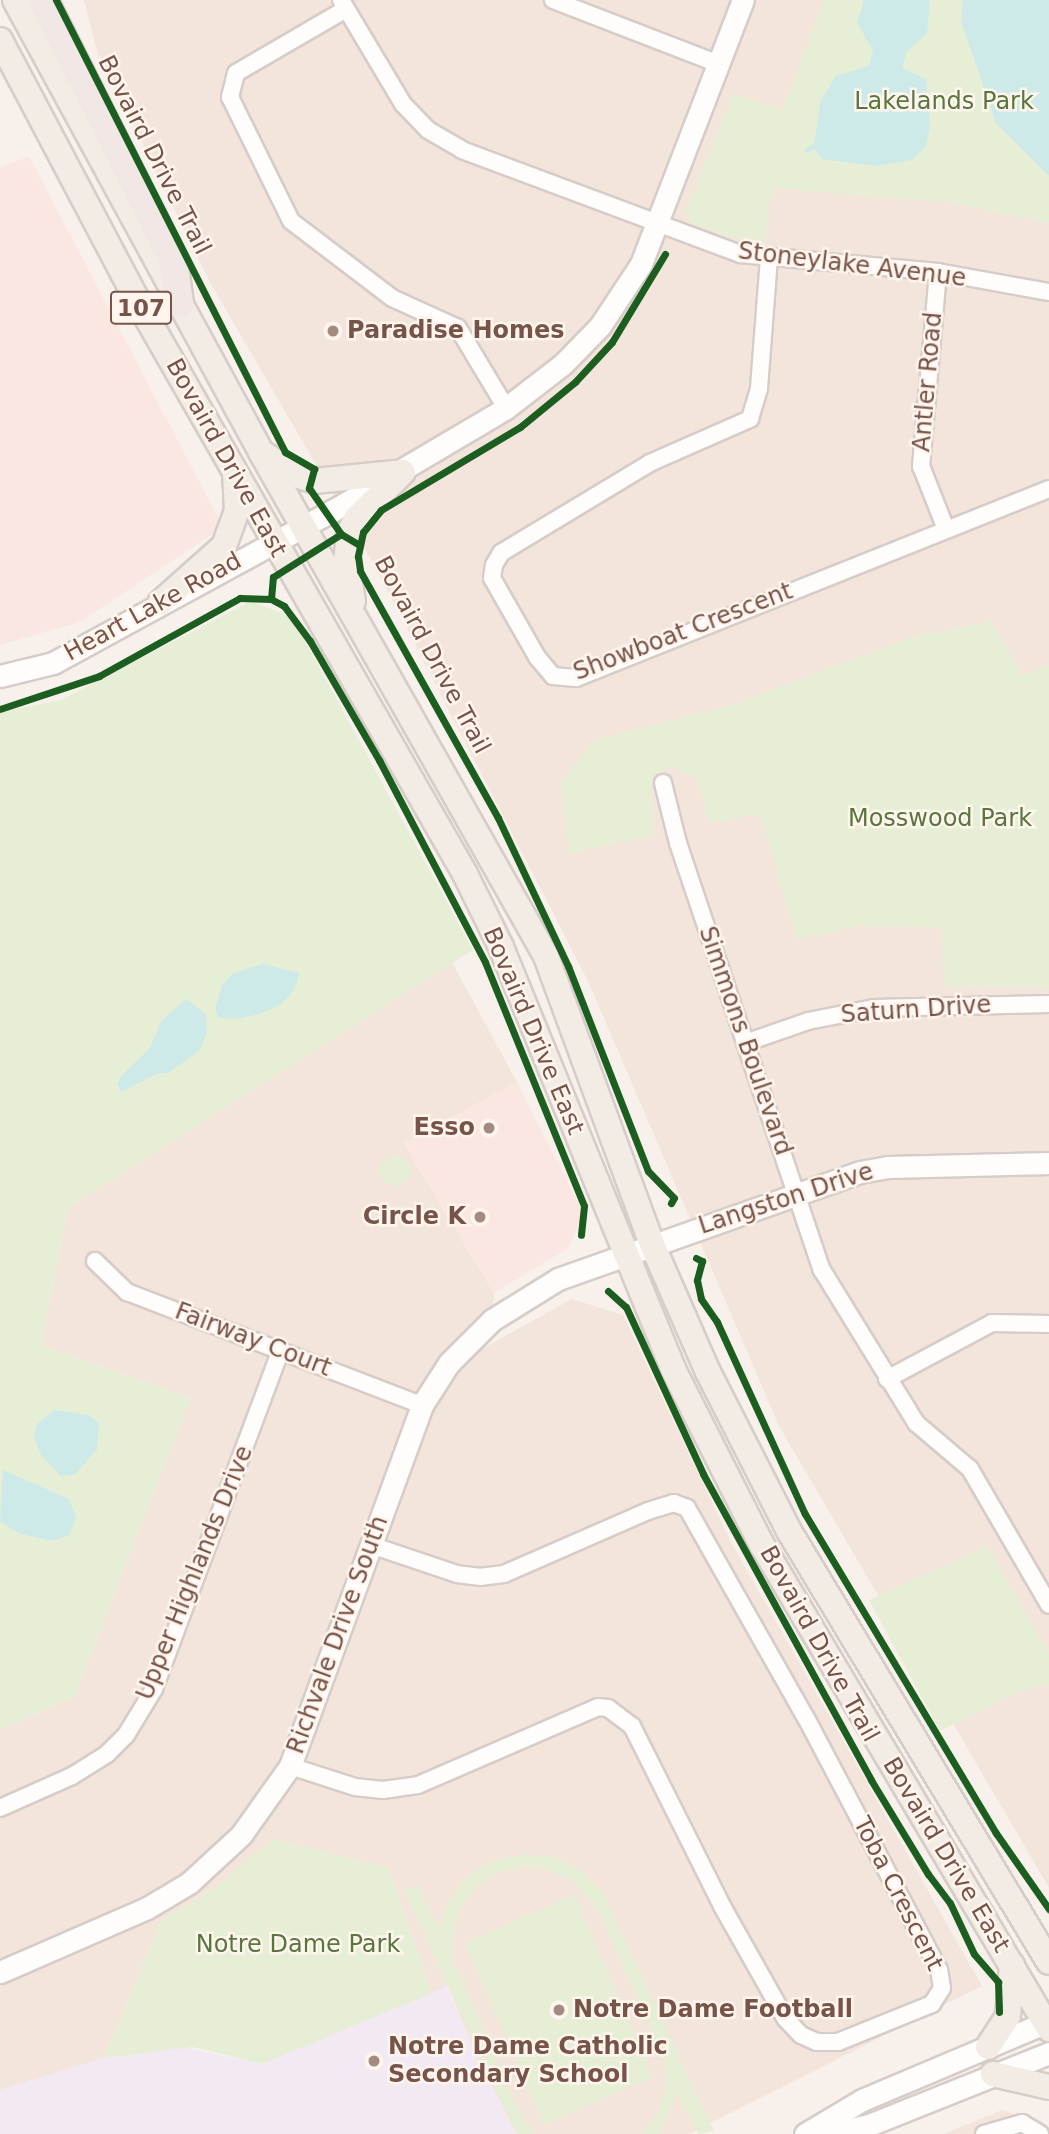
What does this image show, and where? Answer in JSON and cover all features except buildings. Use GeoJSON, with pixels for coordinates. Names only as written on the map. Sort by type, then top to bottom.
{"type":"FeatureCollection","features":[{"type":"Feature","properties":{"kind":"highway"},"geometry":{"type":"LineString","coordinates":[[43,0],[173,260],[180,303]]}},
{"type":"Feature","properties":{"kind":"main road","name":"Bovaird Drive East"},"geometry":{"type":"LineString","coordinates":[[15,0],[261,452],[546,956],[652,1244],[708,1372],[789,1531],[1047,1958]]}},
{"type":"Feature","properties":{"kind":"main road","name":"Bovaird Drive East"},"geometry":{"type":"LineString","coordinates":[[0,40],[81,198],[273,541],[465,874],[501,947],[624,1254],[679,1381],[762,1545],[1048,2024]]}},
{"type":"Feature","properties":{"kind":"main road"},"geometry":{"type":"LineString","coordinates":[[261,452],[296,475],[315,481],[403,472]]}},
{"type":"Feature","properties":{"kind":"main road"},"geometry":{"type":"LineString","coordinates":[[356,619],[345,562],[349,533],[356,519],[403,472]]}},
{"type":"Feature","properties":{"kind":"main road"},"geometry":{"type":"LineString","coordinates":[[160,603],[228,540],[237,511],[235,473]]}},
{"type":"Feature","properties":{"kind":"main road"},"geometry":{"type":"LineString","coordinates":[[988,2047],[1008,2016],[1012,1964]]}},
{"type":"Feature","properties":{"kind":"main road"},"geometry":{"type":"LineString","coordinates":[[993,2074],[1049,2087]]}},
{"type":"Feature","properties":{"kind":"street"},"geometry":{"type":"LineString","coordinates":[[553,0],[719,64]]}},
{"type":"Feature","properties":{"kind":"street","name":"Heart Lake Road"},"geometry":{"type":"LineString","coordinates":[[0,677],[52,663],[403,472],[506,408],[546,379],[600,326],[631,282],[659,224],[743,0]]}},
{"type":"Feature","properties":{"kind":"street"},"geometry":{"type":"LineString","coordinates":[[343,4],[236,73],[230,97],[291,221],[391,298],[458,328],[506,408]]}},
{"type":"Feature","properties":{"kind":"street","name":"Stoneylake Avenue"},"geometry":{"type":"LineString","coordinates":[[343,4],[403,104],[428,130],[470,153],[723,249],[769,258],[938,272],[1049,292]]}},
{"type":"Feature","properties":{"kind":"street","name":"Showboat Crescent"},"geometry":{"type":"LineString","coordinates":[[769,258],[758,389],[750,419],[650,463],[501,553],[494,565],[492,578],[537,657],[553,676],[576,678],[1049,489]]}},
{"type":"Feature","properties":{"kind":"street","name":"Antler Road"},"geometry":{"type":"LineString","coordinates":[[938,272],[921,466],[946,528]]}},
{"type":"Feature","properties":{"kind":"street","name":"Simmons Boulevard"},"geometry":{"type":"LineString","coordinates":[[663,783],[745,1043],[822,1270],[887,1380],[916,1423],[970,1469],[1049,1605]]}},
{"type":"Feature","properties":{"kind":"street","name":"Saturn Drive"},"geometry":{"type":"LineString","coordinates":[[745,1043],[808,1021],[863,1010],[1049,1004]]}},
{"type":"Feature","properties":{"kind":"street","name":"Langston Drive"},"geometry":{"type":"LineString","coordinates":[[624,1254],[797,1193],[889,1167],[1049,1163]]}},
{"type":"Feature","properties":{"kind":"street","name":"Richvale Drive South"},"geometry":{"type":"LineString","coordinates":[[0,1972],[147,1908],[189,1883],[242,1835],[290,1766],[422,1405],[449,1363],[492,1320],[558,1279],[624,1254]]}},
{"type":"Feature","properties":{"kind":"street","name":"Fairway Court"},"geometry":{"type":"LineString","coordinates":[[95,1261],[127,1292],[422,1405]]}},
{"type":"Feature","properties":{"kind":"street"},"geometry":{"type":"LineString","coordinates":[[887,1380],[992,1324],[1049,1324]]}},
{"type":"Feature","properties":{"kind":"street","name":"Upper Highlands Drive"},"geometry":{"type":"LineString","coordinates":[[0,1808],[72,1776],[107,1754],[126,1735],[154,1689],[281,1350]]}},
{"type":"Feature","properties":{"kind":"street","name":"Toba Crescent"},"geometry":{"type":"LineString","coordinates":[[290,1766],[355,1787],[383,1790],[418,1785],[598,1707],[608,1708],[632,1726],[722,1906],[785,2018],[801,2035],[817,2042],[838,2042],[932,2004],[943,1988],[939,1970],[807,1720],[687,1508],[674,1503],[648,1511],[504,1574],[481,1577],[457,1574],[372,1545]]}},
{"type":"Feature","properties":{"kind":"street"},"geometry":{"type":"LineString","coordinates":[[805,2134],[862,2100],[1048,2024]]}},
{"type":"Feature","properties":{"kind":"street"},"geometry":{"type":"LineString","coordinates":[[827,2134],[869,2125],[1049,2053]]}},
{"type":"Feature","properties":{"kind":"street"},"geometry":{"type":"LineString","coordinates":[[984,2134],[1022,2123],[1040,2134]]}},
{"type":"Feature","properties":{"kind":"shaded area"},"geometry":{"type":"Polygon","coordinates":[[[84,0],[1049,0],[1049,1888],[779,1426],[588,981],[373,563],[211,284],[97,51],[84,0]]]}},
{"type":"Feature","properties":{"kind":"shaded area"},"geometry":{"type":"Polygon","coordinates":[[[29,156],[223,527],[80,622],[0,645],[0,168],[29,156]]]}},
{"type":"Feature","properties":{"kind":"shaded area"},"geometry":{"type":"Polygon","coordinates":[[[452,962],[517,1082],[404,1144],[494,1293],[492,1320],[480,1350],[572,1299],[623,1315],[731,1542],[982,1986],[689,2134],[517,2134],[476,2056],[448,1986],[432,1993],[389,1868],[217,1886],[161,1921],[104,2058],[0,2090],[0,1730],[75,1696],[190,1398],[41,1345],[68,1208],[452,962]]]}},
{"type":"Feature","properties":{"kind":"shaded area"},"geometry":{"type":"Polygon","coordinates":[[[517,1082],[579,1204],[581,1220],[569,1248],[494,1293],[404,1144],[517,1082]]]}},
{"type":"Feature","properties":{"kind":"shaded area","name":"Notre Dame Catholic Secondary School"},"geometry":{"type":"Polygon","coordinates":[[[447,1986],[476,2056],[517,2134],[0,2134],[0,2090],[104,2058],[182,2047],[262,2064],[447,1986]]]}},
{"type":"Feature","properties":{"kind":"shaded area"},"geometry":{"type":"Polygon","coordinates":[[[1002,2110],[1042,2121],[1049,2134],[944,2134],[1002,2110]]]}},
{"type":"Feature","properties":{"kind":"green space","name":"Lakelands Park"},"geometry":{"type":"Polygon","coordinates":[[[824,0],[1049,0],[1049,223],[952,203],[772,188],[765,243],[726,236],[692,223],[685,213],[733,93],[782,110],[824,0]]]}},
{"type":"Feature","properties":{"kind":"green space"},"geometry":{"type":"Polygon","coordinates":[[[251,601],[292,617],[473,950],[68,1208],[41,1345],[190,1398],[75,1696],[0,1730],[0,712],[61,700],[251,601]]]}},
{"type":"Feature","properties":{"kind":"green space","name":"Mosswood Park"},"geometry":{"type":"Polygon","coordinates":[[[991,621],[1022,675],[1049,665],[1049,988],[944,987],[941,927],[857,926],[796,940],[761,814],[709,823],[697,778],[667,766],[651,786],[654,835],[568,854],[561,782],[595,740],[729,706],[916,636],[991,621]]]}},
{"type":"Feature","properties":{"kind":"green space"},"geometry":{"type":"Polygon","coordinates":[[[395,1156],[401,1157],[409,1165],[409,1177],[401,1185],[395,1186],[389,1185],[381,1177],[380,1171],[381,1165],[389,1157],[395,1156]]]}},
{"type":"Feature","properties":{"kind":"green space"},"geometry":{"type":"Polygon","coordinates":[[[987,1546],[1049,1654],[1049,1683],[1016,1693],[940,1731],[869,1600],[987,1546]]]}},
{"type":"Feature","properties":{"kind":"green space","name":"Notre Dame Park"},"geometry":{"type":"Polygon","coordinates":[[[273,1839],[389,1868],[432,1993],[262,2064],[193,2047],[104,2058],[161,1921],[217,1886],[273,1839]]]}},
{"type":"Feature","properties":{"kind":"green space"},"geometry":{"type":"Polygon","coordinates":[[[524,1854],[555,1857],[582,1871],[603,1893],[714,2131],[698,2134],[677,2092],[660,2134],[642,2134],[661,2107],[666,2081],[662,2056],[598,1910],[573,1881],[549,1870],[524,1867],[498,1873],[476,1887],[461,1908],[453,1933],[453,1959],[519,2112],[535,2134],[518,2134],[513,2128],[404,1891],[418,1885],[438,1927],[449,1899],[468,1876],[494,1860],[524,1854]]]}},
{"type":"Feature","properties":{"kind":"green space","name":"Notre Dame Football"},"geometry":{"type":"Polygon","coordinates":[[[574,1895],[653,2077],[544,2125],[465,1943],[574,1895]]]}},
{"type":"Feature","properties":{"kind":"water"},"geometry":{"type":"Polygon","coordinates":[[[864,0],[930,0],[927,34],[907,51],[902,68],[926,79],[930,127],[926,146],[912,160],[877,166],[822,159],[814,148],[820,102],[836,76],[869,66],[873,50],[857,23],[864,0]]]}},
{"type":"Feature","properties":{"kind":"water"},"geometry":{"type":"Polygon","coordinates":[[[963,0],[1049,0],[1049,176],[996,123],[961,21],[963,0]]]}},
{"type":"Feature","properties":{"kind":"water"},"geometry":{"type":"Polygon","coordinates":[[[262,964],[300,973],[294,990],[281,1004],[260,1014],[234,1019],[218,1017],[215,1009],[222,985],[232,974],[262,964]]]}},
{"type":"Feature","properties":{"kind":"water"},"geometry":{"type":"Polygon","coordinates":[[[186,999],[206,1014],[207,1032],[201,1049],[168,1073],[156,1074],[121,1092],[117,1083],[123,1074],[150,1048],[161,1021],[186,999]]]}},
{"type":"Feature","properties":{"kind":"water"},"geometry":{"type":"Polygon","coordinates":[[[54,1410],[88,1415],[99,1423],[97,1450],[74,1475],[61,1476],[41,1455],[34,1437],[37,1424],[54,1410]]]}},
{"type":"Feature","properties":{"kind":"water"},"geometry":{"type":"Polygon","coordinates":[[[3,1470],[69,1499],[76,1518],[69,1535],[52,1541],[21,1534],[0,1522],[3,1470]]]}},
{"type":"Feature","properties":{"kind":"waterway"},"geometry":{"type":"LineString","coordinates":[[806,151],[816,145]]}},
{"type":"Feature","properties":{"kind":"cycle path","name":"Bovaird Drive Trail"},"geometry":{"type":"LineString","coordinates":[[56,0],[285,452],[314,469],[309,488],[341,534],[359,545]]}},
{"type":"Feature","properties":{"kind":"cycle path","name":"Bovaird Drive Trail"},"geometry":{"type":"LineString","coordinates":[[665,254],[612,342],[575,382],[520,427],[381,510],[363,532],[358,556],[360,571],[498,818],[568,966],[648,1171],[674,1198],[671,1203]]}},
{"type":"Feature","properties":{"kind":"cycle path"},"geometry":{"type":"LineString","coordinates":[[271,599],[273,577],[341,534]]}},
{"type":"Feature","properties":{"kind":"cycle path"},"geometry":{"type":"LineString","coordinates":[[0,709],[99,676],[240,598],[271,599],[284,606],[310,641],[379,760],[485,962],[584,1206],[581,1235]]}},
{"type":"Feature","properties":{"kind":"cycle path"},"geometry":{"type":"LineString","coordinates":[[696,1258],[702,1261],[697,1280],[701,1299],[717,1322],[805,1514],[996,1833],[1049,1909]]}},
{"type":"Feature","properties":{"kind":"cycle path","name":"Bovaird Drive Trail"},"geometry":{"type":"LineString","coordinates":[[608,1291],[626,1307],[703,1474],[871,1780],[928,1874],[950,1903],[974,1954],[998,1982],[999,2012]]}},
{"type":"Feature","properties":{"kind":"place","name":"Paradise Homes"},"geometry":{"type":"Point","coordinates":[333,331]}},
{"type":"Feature","properties":{"kind":"place","name":"Esso"},"geometry":{"type":"Point","coordinates":[489,1128]}},
{"type":"Feature","properties":{"kind":"place","name":"Circle K"},"geometry":{"type":"Point","coordinates":[480,1217]}},
{"type":"Feature","properties":{"kind":"place","name":"Notre Dame Football"},"geometry":{"type":"Point","coordinates":[559,2010]}},
{"type":"Feature","properties":{"kind":"place","name":"Notre Dame Catholic Secondary School"},"geometry":{"type":"Point","coordinates":[374,2061]}}]}
